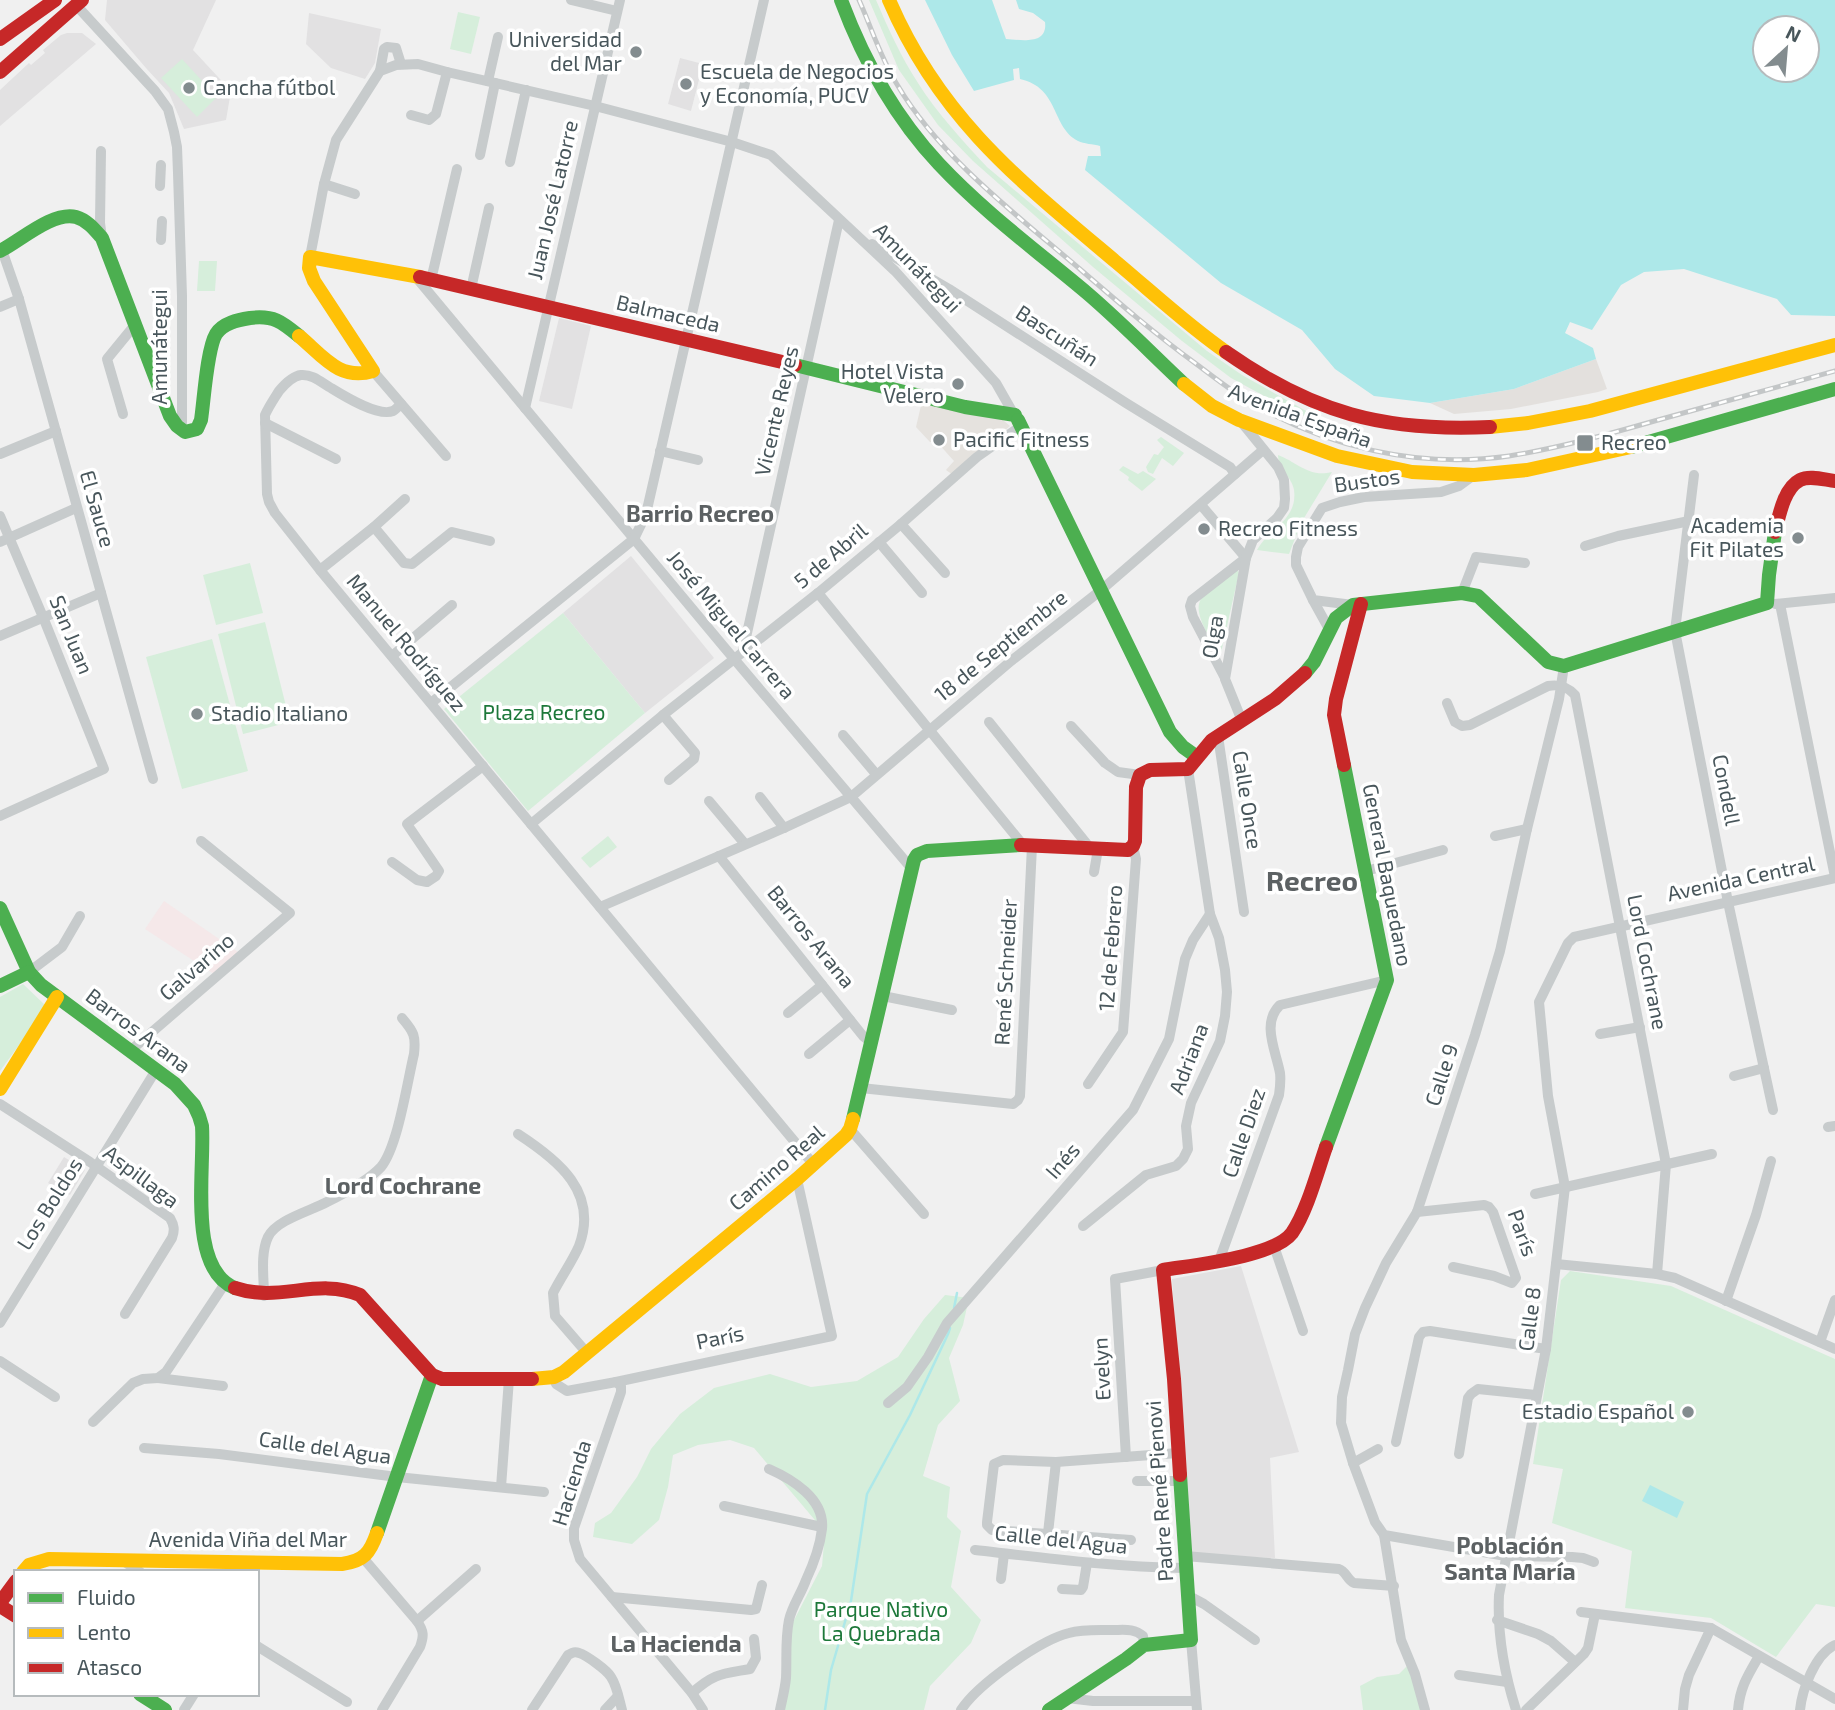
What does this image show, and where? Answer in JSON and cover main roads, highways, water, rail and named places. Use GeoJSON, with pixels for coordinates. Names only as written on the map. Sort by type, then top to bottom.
{"type":"FeatureCollection","features":[{"type":"Feature","properties":{"kind":"water"},"geometry":{"type":"Polygon","coordinates":[[[925,0],[992,0],[1006,39],[1033,40],[1042,34],[1045,22],[1033,13],[1019,9],[1016,0],[1835,0],[1835,316],[1791,315],[1777,299],[1684,269],[1644,272],[1621,285],[1592,330],[1570,322],[1565,333],[1593,348],[1596,359],[1514,389],[1430,403],[1374,396],[1335,369],[1302,330],[1221,283],[1085,170],[1088,156],[1101,156],[1100,146],[1080,142],[1069,135],[1042,91],[1020,79],[1019,68],[1013,69],[1014,80],[974,91],[952,55],[925,0]]]}},
{"type":"Feature","properties":{"kind":"water"},"geometry":{"type":"Polygon","coordinates":[[[1650,1485],[1684,1502],[1677,1518],[1642,1501],[1650,1485]]]}},
{"type":"Feature","properties":{"kind":"waterway"},"geometry":{"type":"LineString","coordinates":[[954,1308],[957,1293]]}},
{"type":"Feature","properties":{"kind":"waterway"},"geometry":{"type":"LineString","coordinates":[[825,1710],[831,1670],[851,1601],[867,1494],[910,1415],[950,1328]]}},
{"type":"Feature","properties":{"kind":"railway"},"geometry":{"type":"LineString","coordinates":[[859,0],[887,65],[915,112],[935,137],[1006,207],[1123,306],[1221,383],[1248,401],[1309,431],[1374,451],[1407,456],[1441,459],[1509,456],[1603,435],[1835,371]]}},
{"type":"Feature","properties":{"kind":"place","name":"Universidad del Mar"},"geometry":{"type":"Point","coordinates":[636,52]}},
{"type":"Feature","properties":{"kind":"place","name":"Escuela de Negocios y Economía, PUCV"},"geometry":{"type":"Point","coordinates":[686,84]}},
{"type":"Feature","properties":{"kind":"place","name":"Cancha fútbol"},"geometry":{"type":"Point","coordinates":[189,88]}},
{"type":"Feature","properties":{"kind":"place","name":"Hotel Vista Velero"},"geometry":{"type":"Point","coordinates":[958,384]}},
{"type":"Feature","properties":{"kind":"place","name":"Pacific Fitness"},"geometry":{"type":"Point","coordinates":[939,440]}},
{"type":"Feature","properties":{"kind":"place","name":"Recreo"},"geometry":{"type":"Point","coordinates":[1585,443]}},
{"type":"Feature","properties":{"kind":"place","name":"Recreo Fitness"},"geometry":{"type":"Point","coordinates":[1204,529]}},
{"type":"Feature","properties":{"kind":"place","name":"Academia Fit Pilates"},"geometry":{"type":"Point","coordinates":[1798,538]}},
{"type":"Feature","properties":{"kind":"place","name":"Stadio Italiano"},"geometry":{"type":"Point","coordinates":[197,714]}},
{"type":"Feature","properties":{"kind":"place","name":"Estadio Español"},"geometry":{"type":"Point","coordinates":[1688,1412]}},
{"type":"Feature","properties":{"kind":"district","name":"Barrio Recreo"},"geometry":{"type":"Point","coordinates":[700,514]}},
{"type":"Feature","properties":{"kind":"district","name":"Recreo"},"geometry":{"type":"Point","coordinates":[1312,881]}},
{"type":"Feature","properties":{"kind":"district","name":"Lord Cochrane"},"geometry":{"type":"Point","coordinates":[403,1186]}},
{"type":"Feature","properties":{"kind":"district","name":"Población Santa María"},"geometry":{"type":"Point","coordinates":[1510,1559]}},
{"type":"Feature","properties":{"kind":"district","name":"La Hacienda"},"geometry":{"type":"Point","coordinates":[676,1644]}},
{"type":"Feature","properties":{"kind":"park label","name":"Plaza Recreo"},"geometry":{"type":"Point","coordinates":[544,713]}},
{"type":"Feature","properties":{"kind":"park label","name":"Parque Nativo La Quebrada"},"geometry":{"type":"Point","coordinates":[881,1622]}}]}
